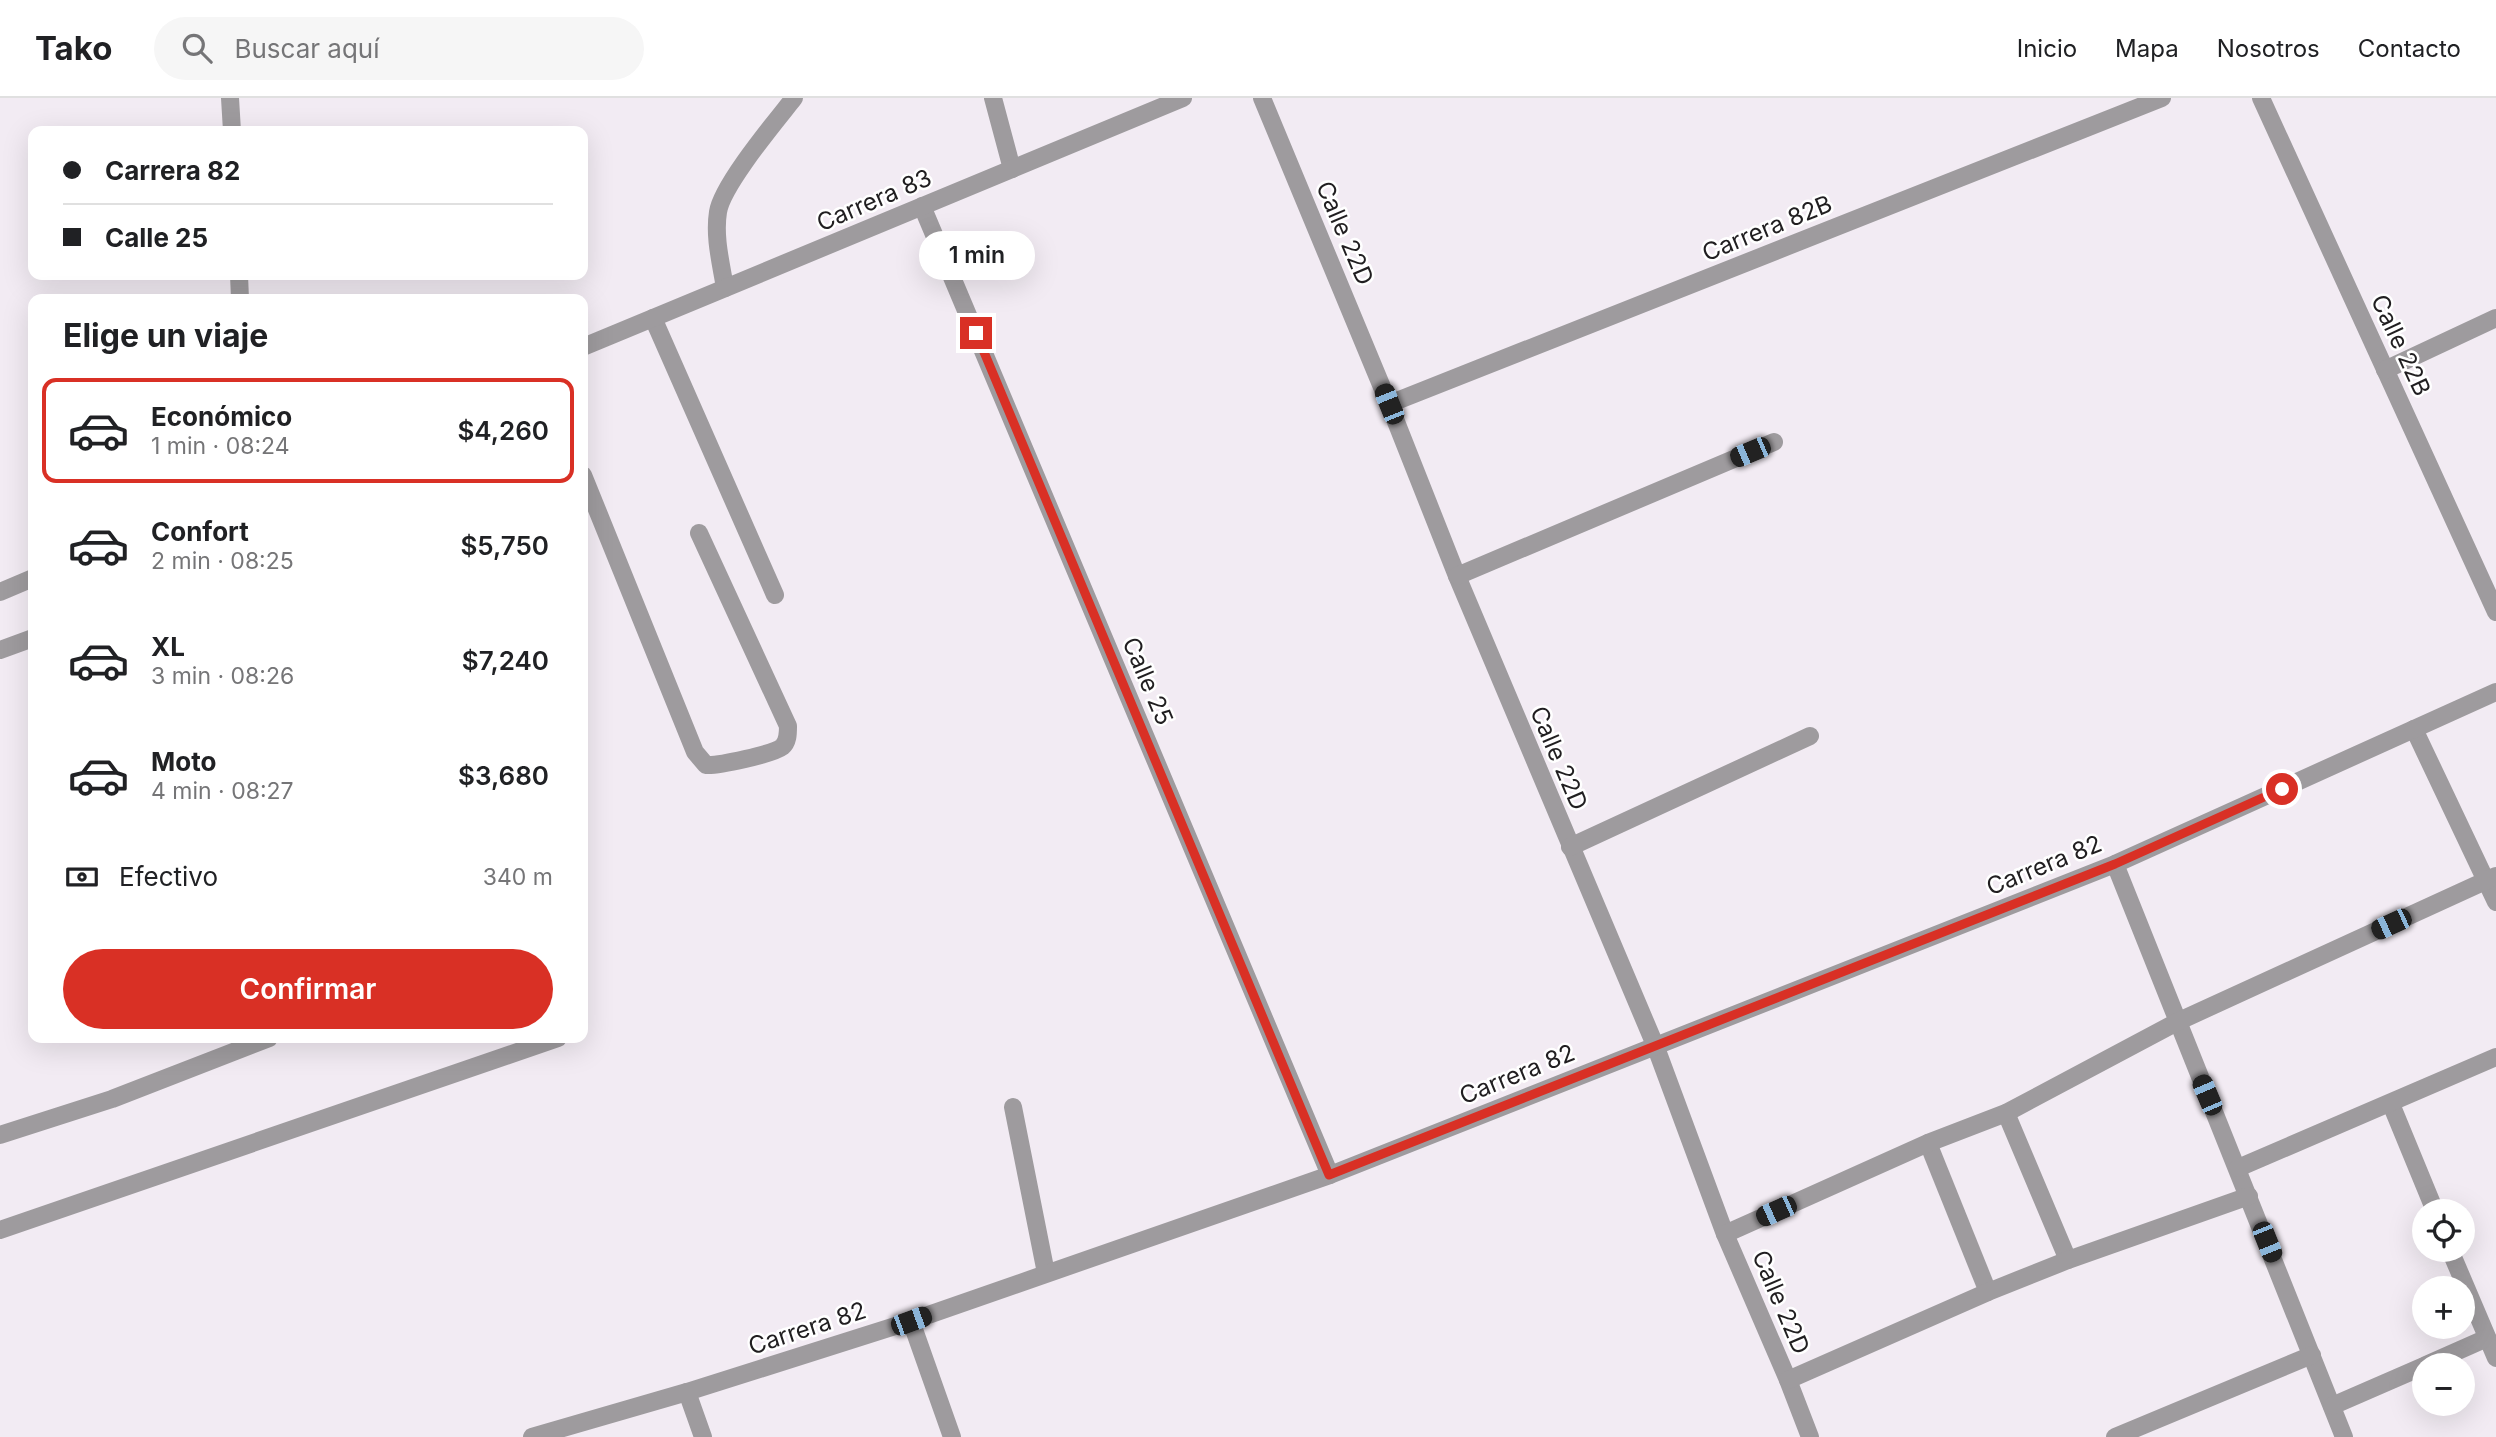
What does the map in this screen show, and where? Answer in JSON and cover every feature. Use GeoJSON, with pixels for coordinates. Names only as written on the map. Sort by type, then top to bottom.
{"type":"FeatureCollection","features":[{"type":"Feature","properties":{"kind":"street"},"geometry":{"type":"LineString","coordinates":[[230,98],[232,126]]}},
{"type":"Feature","properties":{"kind":"street"},"geometry":{"type":"LineString","coordinates":[[725,288],[717,239],[718,209],[757,146],[794,98]]}},
{"type":"Feature","properties":{"kind":"street"},"geometry":{"type":"LineString","coordinates":[[993,98],[1012,169]]}},
{"type":"Feature","properties":{"kind":"street","name":"Carrera 83"},"geometry":{"type":"LineString","coordinates":[[588,345],[1183,98]]}},
{"type":"Feature","properties":{"kind":"street","name":"Calle 22D"},"geometry":{"type":"LineString","coordinates":[[1262,98],[1457,576],[1655,1045],[1725,1234],[1810,1437]]}},
{"type":"Feature","properties":{"kind":"street","name":"Carrera 82B"},"geometry":{"type":"LineString","coordinates":[[1389,404],[2162,98]]}},
{"type":"Feature","properties":{"kind":"street","name":"Calle 22B"},"geometry":{"type":"LineString","coordinates":[[2262,98],[2496,612]]}},
{"type":"Feature","properties":{"kind":"street","name":"Calle 25"},"geometry":{"type":"LineString","coordinates":[[922,206],[1329,1175]]}},
{"type":"Feature","properties":{"kind":"street"},"geometry":{"type":"LineString","coordinates":[[2385,370],[2496,317]]}},
{"type":"Feature","properties":{"kind":"street"},"geometry":{"type":"LineString","coordinates":[[653,318],[775,595]]}},
{"type":"Feature","properties":{"kind":"street"},"geometry":{"type":"LineString","coordinates":[[1457,576],[1774,442]]}},
{"type":"Feature","properties":{"kind":"street"},"geometry":{"type":"LineString","coordinates":[[588,487],[695,752],[706,765],[719,766],[781,748],[788,738],[788,726],[699,533]]}},
{"type":"Feature","properties":{"kind":"street"},"geometry":{"type":"LineString","coordinates":[[0,592],[28,580]]}},
{"type":"Feature","properties":{"kind":"street"},"geometry":{"type":"LineString","coordinates":[[0,650],[28,640]]}},
{"type":"Feature","properties":{"kind":"street","name":"Carrera 82"},"geometry":{"type":"LineString","coordinates":[[532,1437],[687,1392],[911,1321],[1329,1175],[2115,864],[2496,692]]}},
{"type":"Feature","properties":{"kind":"street"},"geometry":{"type":"LineString","coordinates":[[2414,729],[2491,878],[2496,902]]}},
{"type":"Feature","properties":{"kind":"street"},"geometry":{"type":"LineString","coordinates":[[1570,847],[1810,736]]}},
{"type":"Feature","properties":{"kind":"street"},"geometry":{"type":"LineString","coordinates":[[2115,864],[2344,1437]]}},
{"type":"Feature","properties":{"kind":"street"},"geometry":{"type":"LineString","coordinates":[[1725,1234],[1928,1143],[2006,1113],[2177,1022],[2491,878]]}},
{"type":"Feature","properties":{"kind":"street"},"geometry":{"type":"LineString","coordinates":[[0,1135],[112,1099],[256,1043]]}},
{"type":"Feature","properties":{"kind":"street"},"geometry":{"type":"LineString","coordinates":[[0,1230],[543,1043]]}},
{"type":"Feature","properties":{"kind":"street"},"geometry":{"type":"LineString","coordinates":[[2238,1168],[2496,1057]]}},
{"type":"Feature","properties":{"kind":"street"},"geometry":{"type":"LineString","coordinates":[[2391,1104],[2430,1199]]}},
{"type":"Feature","properties":{"kind":"street"},"geometry":{"type":"LineString","coordinates":[[1013,1107],[1046,1273]]}},
{"type":"Feature","properties":{"kind":"street"},"geometry":{"type":"LineString","coordinates":[[2006,1113],[2068,1260]]}},
{"type":"Feature","properties":{"kind":"street"},"geometry":{"type":"LineString","coordinates":[[1928,1143],[1988,1292]]}},
{"type":"Feature","properties":{"kind":"street"},"geometry":{"type":"LineString","coordinates":[[1788,1380],[1988,1292],[2068,1260],[2249,1196]]}},
{"type":"Feature","properties":{"kind":"street"},"geometry":{"type":"LineString","coordinates":[[2455,1262],[2496,1359]]}},
{"type":"Feature","properties":{"kind":"street"},"geometry":{"type":"LineString","coordinates":[[911,1321],[952,1437]]}},
{"type":"Feature","properties":{"kind":"street"},"geometry":{"type":"LineString","coordinates":[[2453,1353],[2487,1338]]}},
{"type":"Feature","properties":{"kind":"street"},"geometry":{"type":"LineString","coordinates":[[2115,1437],[2312,1355]]}},
{"type":"Feature","properties":{"kind":"street"},"geometry":{"type":"LineString","coordinates":[[2332,1406],[2412,1371]]}},
{"type":"Feature","properties":{"kind":"street"},"geometry":{"type":"LineString","coordinates":[[687,1392],[703,1437]]}},
{"type":"Feature","properties":{"kind":"route"},"geometry":{"type":"LineString","coordinates":[[976,333],[1329,1175],[2115,864],[2282,789]]}}]}
